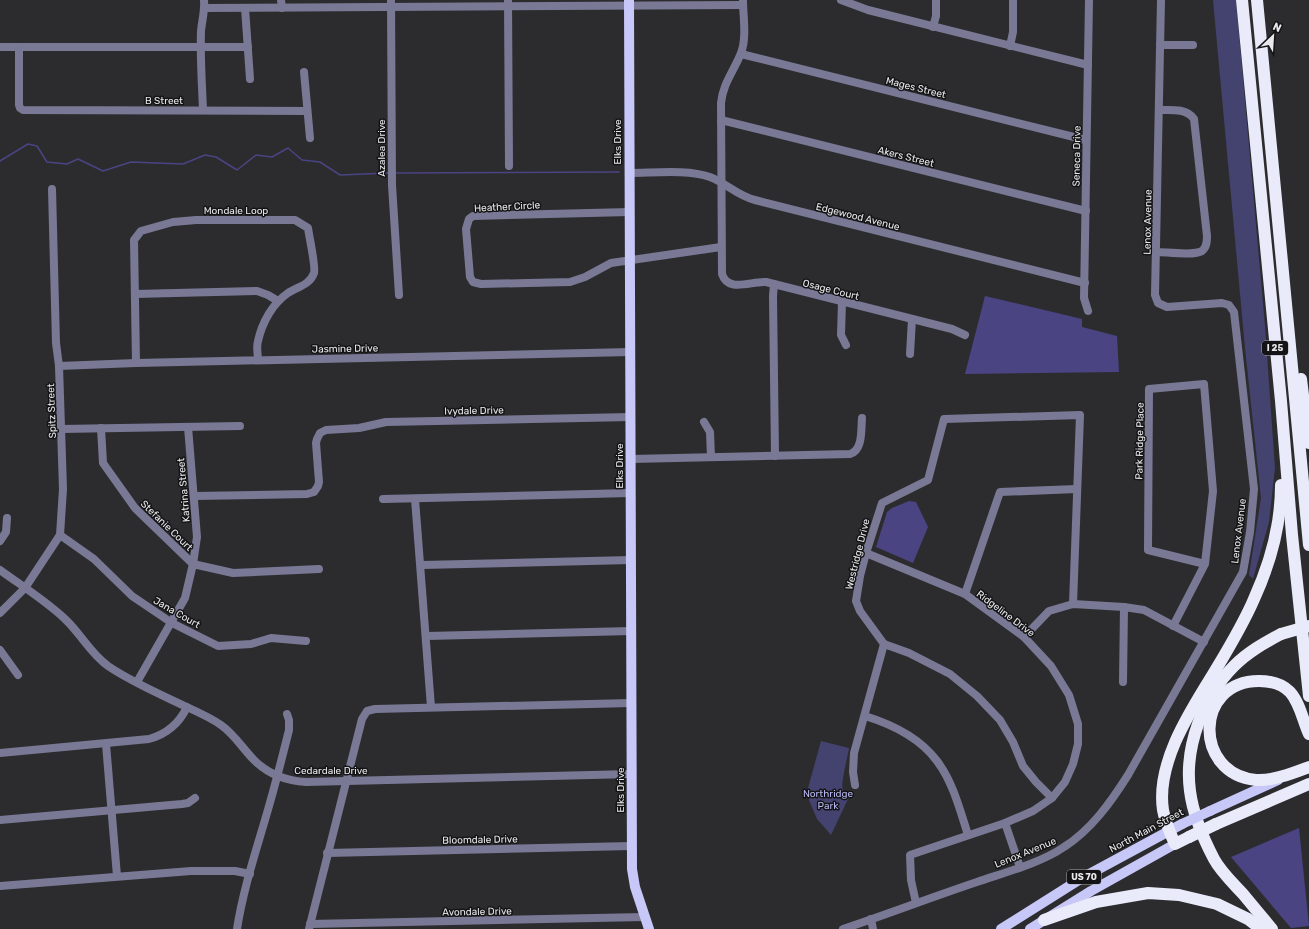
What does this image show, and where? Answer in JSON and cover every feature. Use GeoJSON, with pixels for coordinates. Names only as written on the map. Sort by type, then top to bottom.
{"type":"FeatureCollection","features":[{"type":"Feature","properties":{"kind":"highway","name":"I 25"},"geometry":{"type":"LineString","coordinates":[[1242,0],[1281,401],[1292,535],[1309,696]]}},
{"type":"Feature","properties":{"kind":"highway","name":"I 25"},"geometry":{"type":"LineString","coordinates":[[1258,0],[1309,545]]}},
{"type":"Feature","properties":{"kind":"highway"},"geometry":{"type":"LineString","coordinates":[[1285,291],[1296,344],[1309,430],[1309,443]]}},
{"type":"Feature","properties":{"kind":"highway"},"geometry":{"type":"LineString","coordinates":[[1175,844],[1169,831],[1163,810],[1163,792],[1169,758],[1180,730],[1229,648],[1254,599],[1263,577],[1275,538],[1281,496],[1281,401]]}},
{"type":"Feature","properties":{"kind":"highway"},"geometry":{"type":"LineString","coordinates":[[1272,929],[1215,860],[1198,823],[1193,807],[1190,790],[1189,769],[1198,723],[1213,692],[1222,678],[1255,649],[1281,634],[1309,626]]}},
{"type":"Feature","properties":{"kind":"highway"},"geometry":{"type":"LineString","coordinates":[[1294,773],[1256,780],[1229,770],[1218,759],[1212,747],[1209,737],[1211,716],[1215,706],[1221,698],[1233,688],[1251,681],[1272,682],[1280,685],[1294,697],[1309,734]]}},
{"type":"Feature","properties":{"kind":"highway","name":"North Main Street"},"geometry":{"type":"LineString","coordinates":[[1294,773],[1309,767]]}},
{"type":"Feature","properties":{"kind":"highway","name":"US 70"},"geometry":{"type":"LineString","coordinates":[[1175,844],[1216,824],[1309,784]]}},
{"type":"Feature","properties":{"kind":"highway"},"geometry":{"type":"LineString","coordinates":[[1044,920],[1096,902],[1148,893],[1179,895],[1217,904],[1248,919],[1261,929]]}},
{"type":"Feature","properties":{"kind":"main road","name":"Elks Drive"},"geometry":{"type":"LineString","coordinates":[[629,3],[632,846],[633,879],[649,929]]}},
{"type":"Feature","properties":{"kind":"main road","name":"North Main Street"},"geometry":{"type":"LineString","coordinates":[[1001,929],[1082,878],[1182,824],[1294,773]]}},
{"type":"Feature","properties":{"kind":"main road","name":"US 70"},"geometry":{"type":"LineString","coordinates":[[1030,929],[1091,891],[1175,844]]}},
{"type":"Feature","properties":{"kind":"street"},"geometry":{"type":"LineString","coordinates":[[841,0],[856,3],[933,27],[1088,65]]}},
{"type":"Feature","properties":{"kind":"street"},"geometry":{"type":"LineString","coordinates":[[933,27],[936,16],[936,0]]}},
{"type":"Feature","properties":{"kind":"street"},"geometry":{"type":"LineString","coordinates":[[1010,46],[1013,32],[1013,0]]}},
{"type":"Feature","properties":{"kind":"street","name":"Seneca Drive"},"geometry":{"type":"LineString","coordinates":[[1088,310],[1085,301],[1085,283],[1089,0]]}},
{"type":"Feature","properties":{"kind":"street","name":"Lenox Avenue"},"geometry":{"type":"LineString","coordinates":[[843,929],[1051,855],[1064,847],[1090,824],[1113,799],[1128,775],[1243,572],[1250,532],[1254,490],[1234,312],[1229,306],[1222,302],[1167,307],[1158,302],[1155,295],[1161,0]]}},
{"type":"Feature","properties":{"kind":"street"},"geometry":{"type":"LineString","coordinates":[[203,110],[201,47],[204,4],[245,8],[282,4],[743,2],[744,37],[741,54],[724,88],[721,102],[722,247]]}},
{"type":"Feature","properties":{"kind":"street"},"geometry":{"type":"LineString","coordinates":[[508,3],[509,166]]}},
{"type":"Feature","properties":{"kind":"street","name":"Azalea Drive"},"geometry":{"type":"LineString","coordinates":[[391,4],[392,185],[399,295]]}},
{"type":"Feature","properties":{"kind":"street"},"geometry":{"type":"LineString","coordinates":[[245,8],[250,79]]}},
{"type":"Feature","properties":{"kind":"street"},"geometry":{"type":"LineString","coordinates":[[1160,45],[1193,45]]}},
{"type":"Feature","properties":{"kind":"street"},"geometry":{"type":"LineString","coordinates":[[0,47],[248,47]]}},
{"type":"Feature","properties":{"kind":"street","name":"B Street"},"geometry":{"type":"LineString","coordinates":[[19,47],[19,103],[20,108],[25,110],[203,110],[238,112],[307,111]]}},
{"type":"Feature","properties":{"kind":"street","name":"Mages Street"},"geometry":{"type":"LineString","coordinates":[[741,54],[1086,140]]}},
{"type":"Feature","properties":{"kind":"street"},"geometry":{"type":"LineString","coordinates":[[304,72],[310,138]]}},
{"type":"Feature","properties":{"kind":"street"},"geometry":{"type":"LineString","coordinates":[[1156,252],[1191,253],[1201,251],[1206,246],[1207,236],[1194,119],[1192,115],[1187,112],[1159,110]]}},
{"type":"Feature","properties":{"kind":"street","name":"Akers Street"},"geometry":{"type":"LineString","coordinates":[[721,120],[1086,211]]}},
{"type":"Feature","properties":{"kind":"street","name":"Edgewood Avenue"},"geometry":{"type":"LineString","coordinates":[[629,173],[693,174],[711,177],[740,195],[755,200],[1085,283]]}},
{"type":"Feature","properties":{"kind":"street","name":"Spitz Street"},"geometry":{"type":"LineString","coordinates":[[0,613],[25,588],[60,535],[63,490],[59,366],[56,343],[52,189]]}},
{"type":"Feature","properties":{"kind":"street","name":"Heather Circle"},"geometry":{"type":"LineString","coordinates":[[630,212],[475,216],[469,219],[466,229],[470,277],[473,282],[478,284],[570,282],[585,277],[607,265],[722,247]]}},
{"type":"Feature","properties":{"kind":"street","name":"Mondale Loop"},"geometry":{"type":"LineString","coordinates":[[136,362],[134,240],[141,231],[173,222],[196,220],[296,220],[308,228],[315,272],[309,282],[288,293],[278,301],[263,325],[257,343],[258,360]]}},
{"type":"Feature","properties":{"kind":"street","name":"Osage Court"},"geometry":{"type":"LineString","coordinates":[[722,247],[722,274],[726,282],[736,285],[759,282],[774,284],[952,329],[965,335]]}},
{"type":"Feature","properties":{"kind":"street"},"geometry":{"type":"LineString","coordinates":[[774,284],[775,456]]}},
{"type":"Feature","properties":{"kind":"street"},"geometry":{"type":"LineString","coordinates":[[135,294],[257,291],[268,294],[278,301]]}},
{"type":"Feature","properties":{"kind":"street"},"geometry":{"type":"LineString","coordinates":[[842,302],[841,335],[846,345]]}},
{"type":"Feature","properties":{"kind":"street"},"geometry":{"type":"LineString","coordinates":[[910,354],[910,328],[912,319]]}},
{"type":"Feature","properties":{"kind":"street","name":"Jasmine Drive"},"geometry":{"type":"LineString","coordinates":[[59,366],[136,362],[631,352]]}},
{"type":"Feature","properties":{"kind":"street","name":"Park Ridge Place"},"geometry":{"type":"LineString","coordinates":[[1173,626],[1205,564],[1213,491],[1204,384],[1149,389],[1148,550],[1205,564]]}},
{"type":"Feature","properties":{"kind":"street","name":"Westridge Drive"},"geometry":{"type":"LineString","coordinates":[[884,644],[860,611],[856,601],[866,553],[882,503],[928,480],[944,419],[1080,415],[1077,489]]}},
{"type":"Feature","properties":{"kind":"street","name":"Ivydale Drive"},"geometry":{"type":"LineString","coordinates":[[194,496],[319,493],[316,443],[317,433],[326,430],[359,428],[386,422],[631,417]]}},
{"type":"Feature","properties":{"kind":"street"},"geometry":{"type":"LineString","coordinates":[[631,459],[853,453],[857,450],[859,444],[862,418]]}},
{"type":"Feature","properties":{"kind":"street"},"geometry":{"type":"LineString","coordinates":[[704,422],[710,432],[711,457]]}},
{"type":"Feature","properties":{"kind":"street"},"geometry":{"type":"LineString","coordinates":[[61,429],[240,426]]}},
{"type":"Feature","properties":{"kind":"street","name":"Katrina Street"},"geometry":{"type":"LineString","coordinates":[[137,682],[185,598],[193,564],[197,537],[188,427]]}},
{"type":"Feature","properties":{"kind":"street","name":"Stefanie Court"},"geometry":{"type":"LineString","coordinates":[[101,428],[103,463],[135,508],[193,564],[233,573],[319,569]]}},
{"type":"Feature","properties":{"kind":"street"},"geometry":{"type":"LineString","coordinates":[[966,594],[1000,492],[1077,489],[1073,604]]}},
{"type":"Feature","properties":{"kind":"street"},"geometry":{"type":"LineString","coordinates":[[383,499],[631,494]]}},
{"type":"Feature","properties":{"kind":"street"},"geometry":{"type":"LineString","coordinates":[[415,499],[431,707]]}},
{"type":"Feature","properties":{"kind":"street"},"geometry":{"type":"LineString","coordinates":[[0,540],[6,532],[7,518]]}},
{"type":"Feature","properties":{"kind":"street","name":"Jana Court"},"geometry":{"type":"LineString","coordinates":[[60,535],[94,559],[132,596],[172,623],[218,646],[252,644],[271,638],[306,640]]}},
{"type":"Feature","properties":{"kind":"street","name":"Ridgeline Drive"},"geometry":{"type":"LineString","coordinates":[[866,553],[966,594],[1024,637],[1052,666],[1069,695],[1078,724],[1078,744],[1073,764],[1065,782],[1052,798],[1033,811],[1005,823],[910,855],[910,880],[916,903]]}},
{"type":"Feature","properties":{"kind":"street"},"geometry":{"type":"LineString","coordinates":[[421,565],[631,560]]}},
{"type":"Feature","properties":{"kind":"street","name":"Cedardale Drive"},"geometry":{"type":"LineString","coordinates":[[0,570],[66,620],[90,651],[100,660],[137,682],[222,726],[237,739],[259,764],[277,776],[301,782],[632,774]]}},
{"type":"Feature","properties":{"kind":"street"},"geometry":{"type":"LineString","coordinates":[[1024,637],[1049,611],[1073,604],[1124,607],[1144,610],[1204,642]]}},
{"type":"Feature","properties":{"kind":"street"},"geometry":{"type":"LineString","coordinates":[[1123,682],[1124,607]]}},
{"type":"Feature","properties":{"kind":"street"},"geometry":{"type":"LineString","coordinates":[[426,636],[631,631]]}},
{"type":"Feature","properties":{"kind":"street"},"geometry":{"type":"LineString","coordinates":[[855,785],[853,772],[854,753],[884,644],[909,654],[950,674],[977,696],[1000,720],[1013,742],[1023,766],[1052,798]]}},
{"type":"Feature","properties":{"kind":"street"},"geometry":{"type":"LineString","coordinates":[[0,650],[18,675]]}},
{"type":"Feature","properties":{"kind":"street"},"geometry":{"type":"LineString","coordinates":[[309,927],[362,719],[367,711],[375,709],[431,707],[631,703]]}},
{"type":"Feature","properties":{"kind":"street"},"geometry":{"type":"LineString","coordinates":[[0,753],[144,740],[158,736],[176,726],[187,707]]}},
{"type":"Feature","properties":{"kind":"street"},"geometry":{"type":"LineString","coordinates":[[238,929],[250,874],[289,730],[289,720],[287,714]]}},
{"type":"Feature","properties":{"kind":"street"},"geometry":{"type":"LineString","coordinates":[[864,716],[901,731],[924,747],[932,755],[952,790],[968,835]]}},
{"type":"Feature","properties":{"kind":"street"},"geometry":{"type":"LineString","coordinates":[[106,744],[117,876]]}},
{"type":"Feature","properties":{"kind":"street"},"geometry":{"type":"LineString","coordinates":[[0,820],[185,804],[195,798]]}},
{"type":"Feature","properties":{"kind":"street"},"geometry":{"type":"LineString","coordinates":[[1005,823],[1020,867]]}},
{"type":"Feature","properties":{"kind":"street","name":"Bloomdale Drive"},"geometry":{"type":"LineString","coordinates":[[327,853],[632,846]]}},
{"type":"Feature","properties":{"kind":"street"},"geometry":{"type":"LineString","coordinates":[[0,886],[199,870],[235,870],[250,874]]}},
{"type":"Feature","properties":{"kind":"street","name":"Avondale Drive"},"geometry":{"type":"LineString","coordinates":[[309,927],[645,917]]}},
{"type":"Feature","properties":{"kind":"street"},"geometry":{"type":"LineString","coordinates":[[871,920],[873,929]]}},
{"type":"Feature","properties":{"kind":"green space"},"geometry":{"type":"Polygon","coordinates":[[[1213,0],[1236,0],[1265,326],[1275,468],[1269,522],[1253,579],[1249,575],[1261,498],[1245,348],[1213,0]]]}},
{"type":"Feature","properties":{"kind":"green space","name":"Northridge Park"},"geometry":{"type":"Polygon","coordinates":[[[821,741],[849,748],[842,787],[843,791],[849,797],[831,835],[817,819],[809,800],[808,788],[821,741]]]}},
{"type":"Feature","properties":{"kind":"shaded area"},"geometry":{"type":"Polygon","coordinates":[[[985,296],[1082,319],[1082,327],[1117,336],[1119,372],[965,374],[985,296]]]}},
{"type":"Feature","properties":{"kind":"shaded area"},"geometry":{"type":"Polygon","coordinates":[[[909,501],[916,502],[928,527],[913,563],[876,547],[887,512],[892,508],[909,501]]]}},
{"type":"Feature","properties":{"kind":"shaded area"},"geometry":{"type":"Polygon","coordinates":[[[1299,828],[1309,926],[1291,928],[1231,857],[1299,828]]]}},
{"type":"Feature","properties":{"kind":"waterway"},"geometry":{"type":"LineString","coordinates":[[0,161],[28,144],[37,146],[47,162],[67,164],[78,159],[103,171],[131,162],[183,164],[205,155],[216,157],[237,170],[256,155],[272,157],[288,148],[302,160],[320,162],[340,175],[389,173]]}},
{"type":"Feature","properties":{"kind":"waterway"},"geometry":{"type":"LineString","coordinates":[[395,173],[619,172]]}}]}
